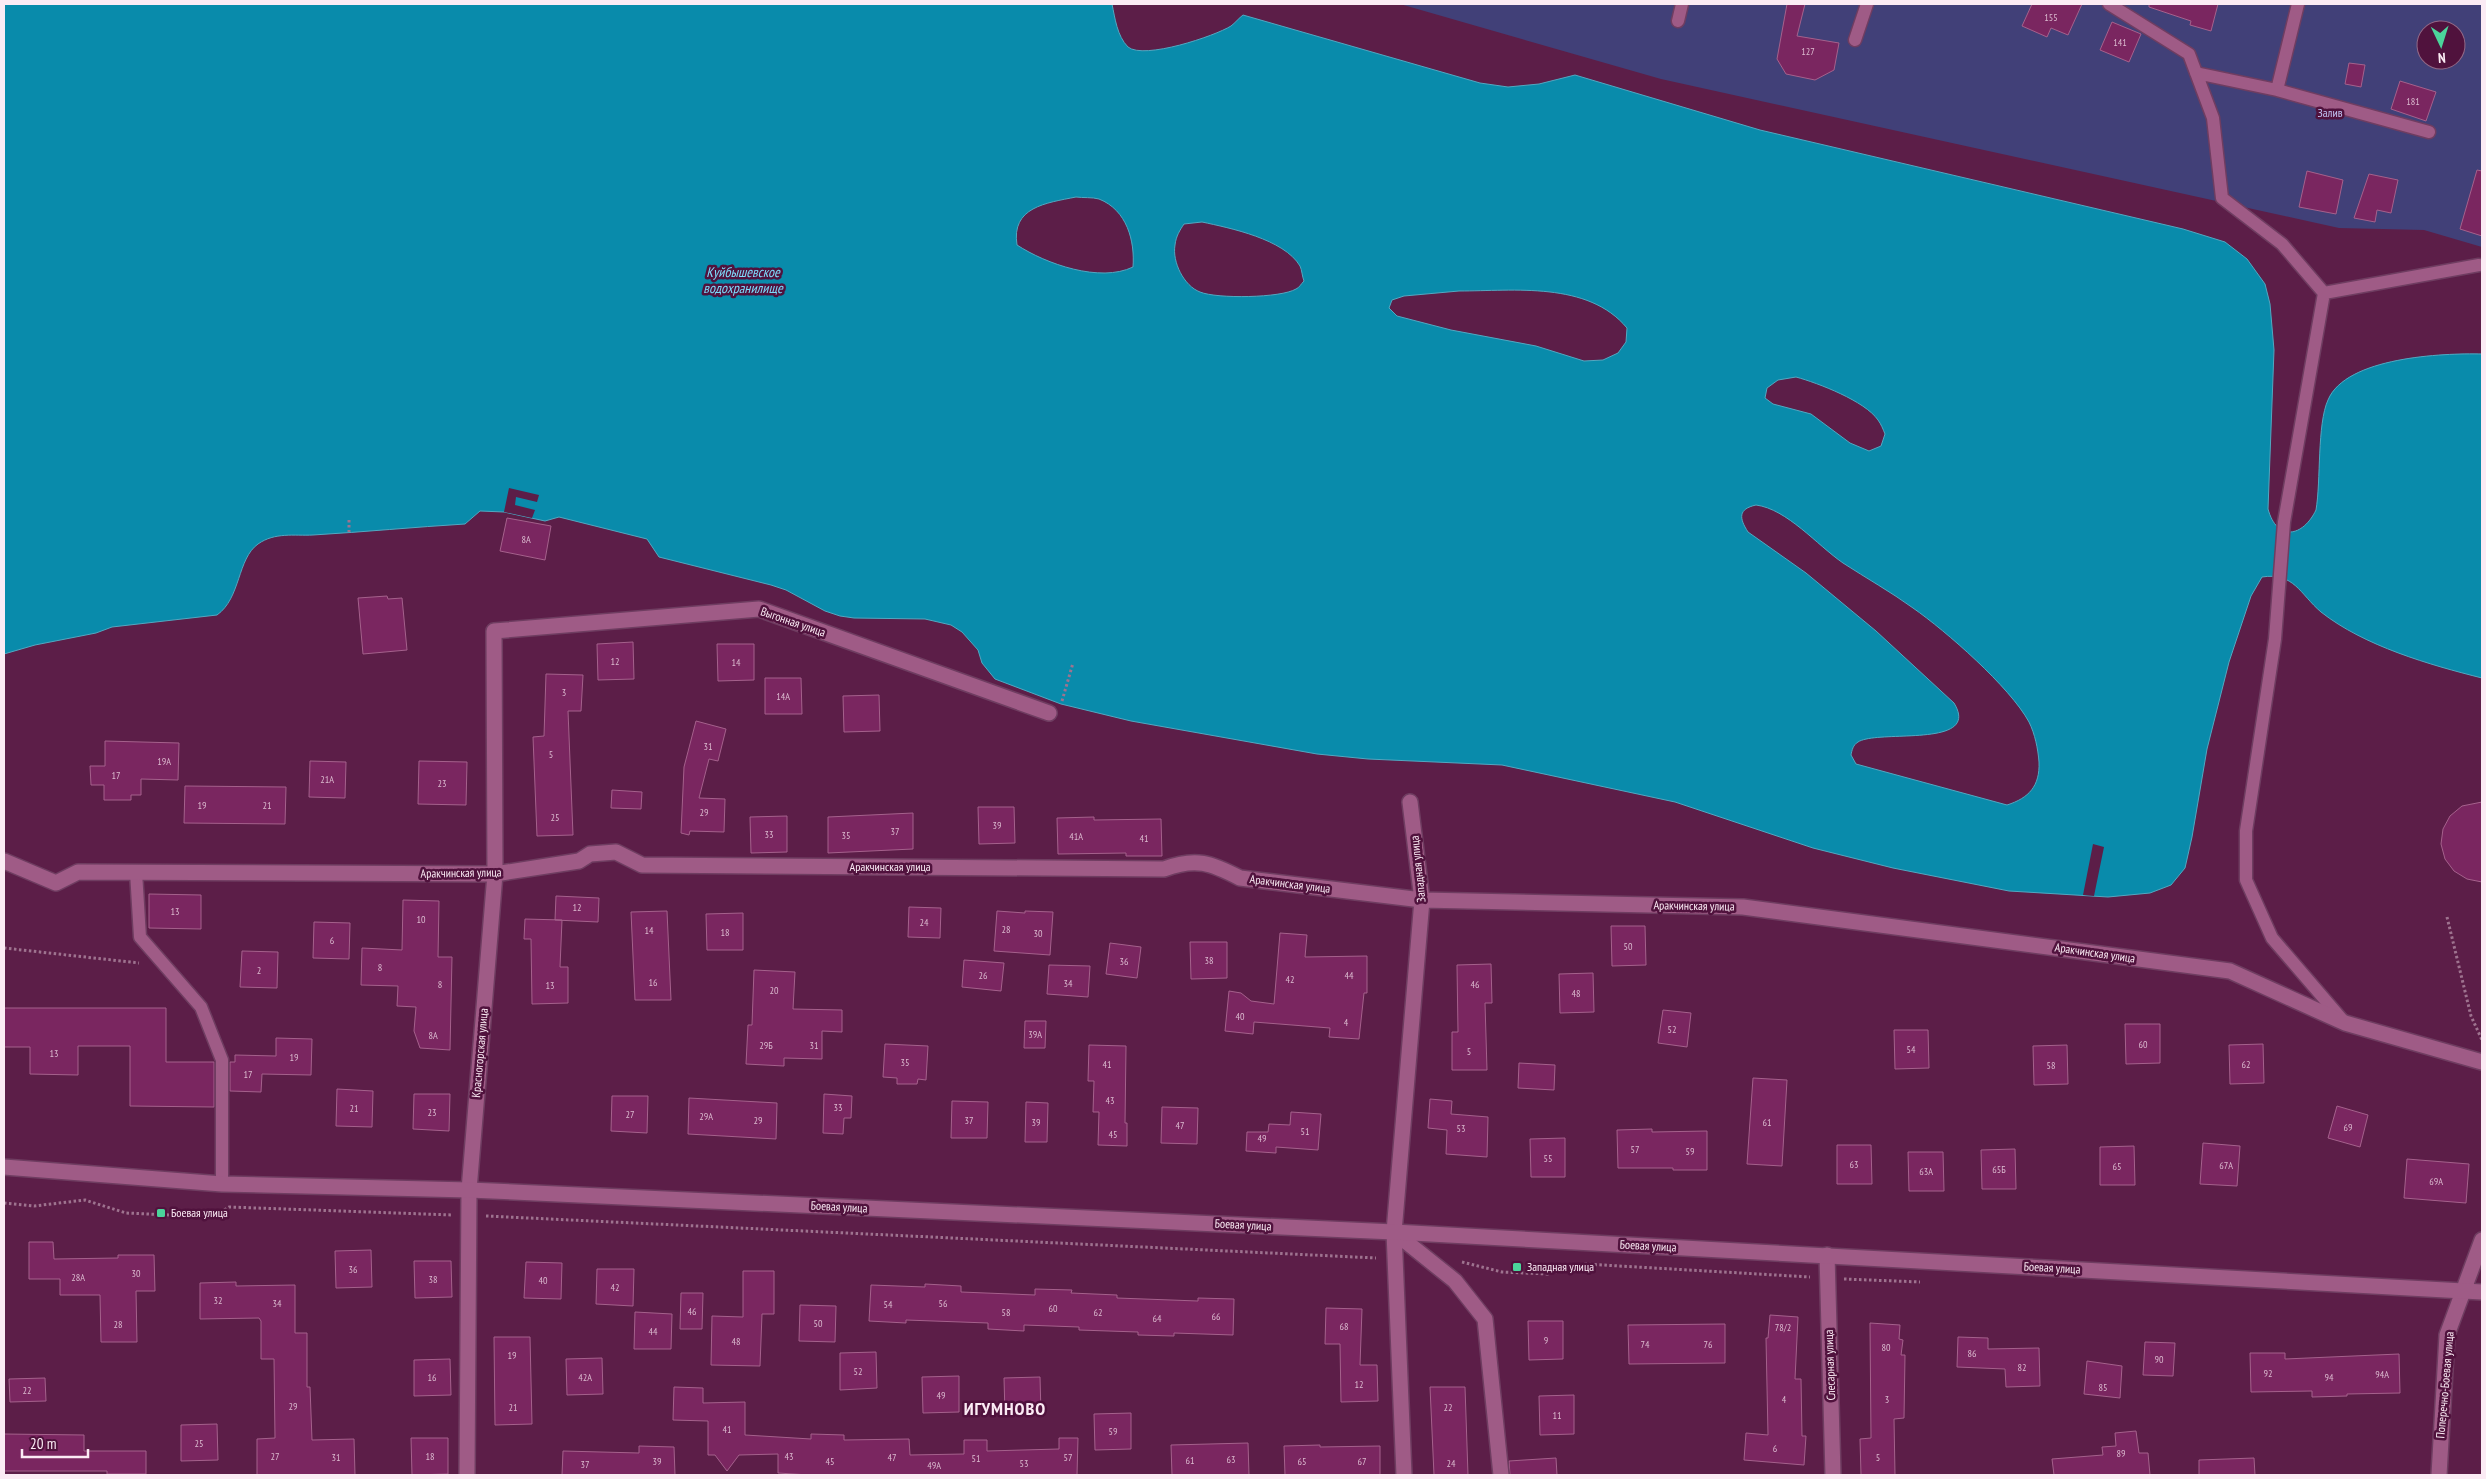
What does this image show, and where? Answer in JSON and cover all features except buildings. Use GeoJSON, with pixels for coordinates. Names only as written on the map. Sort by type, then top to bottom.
{"type":"FeatureCollection","features":[{"type":"Feature","properties":{"kind":"street","name":"Выгонная улица"},"geometry":{"type":"LineString","coordinates":[[494,631],[759,608],[1055,709]]}},
{"type":"Feature","properties":{"kind":"street","name":"Красногорская улица"},"geometry":{"type":"LineString","coordinates":[[467,1475],[469,1190],[495,874],[494,631]]}},
{"type":"Feature","properties":{"kind":"street","name":"Западная улица"},"geometry":{"type":"LineString","coordinates":[[1404,1475],[1394,1232],[1422,900],[1410,802]]}},
{"type":"Feature","properties":{"kind":"street","name":"Аракчинская улица"},"geometry":{"type":"LineString","coordinates":[[4,861],[56,883],[78,872],[495,874],[579,861],[590,854],[616,852],[642,866],[1164,869],[1185,861],[1216,866],[1240,878],[1422,900],[1743,906],[2230,971],[2345,1023],[2482,1062]]}},
{"type":"Feature","properties":{"kind":"street","name":"Боевая улица"},"geometry":{"type":"LineString","coordinates":[[4,1167],[222,1184],[469,1190],[1394,1232],[2482,1292]]}},
{"type":"Feature","properties":{"kind":"street"},"geometry":{"type":"LineString","coordinates":[[1394,1232],[1455,1281],[1485,1319],[1501,1475]]}},
{"type":"Feature","properties":{"kind":"street","name":"Поперечно-Боевая улица"},"geometry":{"type":"LineString","coordinates":[[2439,1475],[2447,1335],[2461,1292],[2482,1240]]}},
{"type":"Feature","properties":{"kind":"street","name":"Слесарная улица"},"geometry":{"type":"LineString","coordinates":[[1826,1255],[1833,1475]]}},
{"type":"Feature","properties":{"kind":"lane"},"geometry":{"type":"LineString","coordinates":[[1678,21],[1682,4]]}},
{"type":"Feature","properties":{"kind":"lane"},"geometry":{"type":"LineString","coordinates":[[1855,40],[1867,4]]}},
{"type":"Feature","properties":{"kind":"lane"},"geometry":{"type":"LineString","coordinates":[[2109,4],[2189,54],[2213,118],[2222,198],[2282,244],[2324,293]]}},
{"type":"Feature","properties":{"kind":"lane"},"geometry":{"type":"LineString","coordinates":[[2276,90],[2298,4]]}},
{"type":"Feature","properties":{"kind":"lane"},"geometry":{"type":"LineString","coordinates":[[2196,73],[2276,90],[2429,132]]}},
{"type":"Feature","properties":{"kind":"lane"},"geometry":{"type":"LineString","coordinates":[[2324,293],[2478,265]]}},
{"type":"Feature","properties":{"kind":"lane"},"geometry":{"type":"LineString","coordinates":[[2324,293],[2284,522],[2276,639],[2246,831],[2246,880],[2272,938],[2345,1023]]}},
{"type":"Feature","properties":{"kind":"lane"},"geometry":{"type":"LineString","coordinates":[[136,872],[140,937],[200,1007],[222,1060],[222,1184]]}},
{"type":"Feature","properties":{"kind":"path"},"geometry":{"type":"LineString","coordinates":[[349,520],[349,532]]}},
{"type":"Feature","properties":{"kind":"path"},"geometry":{"type":"LineString","coordinates":[[1055,709],[1073,663]]}},
{"type":"Feature","properties":{"kind":"path"},"geometry":{"type":"LineString","coordinates":[[2447,918],[2471,1016],[2482,1040]]}},
{"type":"Feature","properties":{"kind":"path"},"geometry":{"type":"LineString","coordinates":[[4,948],[165,966]]}},
{"type":"Feature","properties":{"kind":"path"},"geometry":{"type":"LineString","coordinates":[[4,1204],[34,1206],[85,1200],[126,1213],[213,1217],[229,1206],[469,1215],[1396,1258]]}},
{"type":"Feature","properties":{"kind":"path"},"geometry":{"type":"LineString","coordinates":[[1458,1261],[1502,1272],[1548,1274],[1585,1264],[1924,1282]]}},
{"type":"Feature","properties":{"kind":"green space","name":"Залив"},"geometry":{"type":"Polygon","coordinates":[[[1400,4],[2482,4],[2482,247],[2424,230],[2339,228],[1661,79],[1400,4]]]}},
{"type":"Feature","properties":{"kind":"water","name":"Куйбышевское водохранилище"},"geometry":{"type":"Polygon","coordinates":[[[4,4],[1112,4],[1121,38],[1128,47],[1136,50],[1163,49],[1196,40],[1231,26],[1243,15],[1480,83],[1508,87],[1539,84],[1575,75],[1760,130],[2183,229],[2225,242],[2247,259],[2265,284],[2270,304],[2274,350],[2268,509],[2277,527],[2290,532],[2304,526],[2316,510],[2322,423],[2328,400],[2338,386],[2354,375],[2374,366],[2397,360],[2444,355],[2482,354],[2482,678],[2398,653],[2357,635],[2321,612],[2289,581],[2273,576],[2262,577],[2251,596],[2229,662],[2207,749],[2185,868],[2171,885],[2150,893],[2108,897],[2009,891],[1893,868],[1813,848],[1675,802],[1502,765],[1368,759],[1317,754],[1131,721],[1061,704],[995,679],[982,663],[978,650],[962,632],[951,625],[925,619],[854,618],[840,616],[825,611],[786,590],[771,585],[659,557],[647,539],[559,517],[545,521],[504,512],[480,511],[465,524],[278,536],[264,540],[251,551],[246,559],[231,599],[217,615],[112,627],[96,633],[35,645],[4,654],[4,4]],[[1076,197],[1033,209],[1019,222],[1017,245],[1058,265],[1089,272],[1105,273],[1133,267],[1131,237],[1123,218],[1109,204],[1096,198],[1076,197]],[[1202,222],[1184,224],[1178,233],[1175,259],[1184,279],[1189,285],[1200,292],[1220,296],[1264,296],[1288,292],[1297,288],[1304,281],[1300,266],[1292,257],[1269,242],[1241,231],[1202,222]],[[1503,290],[1459,291],[1404,296],[1392,300],[1389,308],[1397,316],[1451,330],[1536,346],[1584,361],[1603,360],[1618,353],[1626,342],[1627,328],[1611,313],[1592,302],[1571,296],[1549,292],[1503,290]],[[1796,377],[1778,380],[1767,388],[1765,398],[1773,404],[1811,414],[1850,443],[1869,451],[1881,446],[1885,434],[1878,420],[1863,406],[1852,400],[1796,377]],[[1756,505],[1743,512],[1742,518],[1748,532],[1806,573],[1876,631],[1954,703],[1959,717],[1954,727],[1924,735],[1869,738],[1858,742],[1852,749],[1851,755],[1856,764],[2007,805],[2021,799],[2032,790],[2038,778],[2039,770],[2039,757],[2035,737],[2029,722],[2020,708],[1993,677],[1927,618],[1833,556],[1790,520],[1768,508],[1756,505]]]}},
{"type":"Feature","properties":{"kind":"pier"},"geometry":{"type":"Polygon","coordinates":[[[509,488],[539,495],[537,502],[516,497],[515,505],[535,510],[532,518],[504,512],[509,488]]]}},
{"type":"Feature","properties":{"kind":"pier"},"geometry":{"type":"Polygon","coordinates":[[[2093,844],[2104,847],[2094,896],[2083,895],[2093,844]]]}},
{"type":"Feature","properties":{"kind":"place","name":"Боевая улица"},"geometry":{"type":"Point","coordinates":[161,1213]}},
{"type":"Feature","properties":{"kind":"place","name":"Западная улица"},"geometry":{"type":"Point","coordinates":[1517,1267]}},
{"type":"Feature","properties":{"kind":"district","name":"ИГУМНОВО"},"geometry":{"type":"Point","coordinates":[1005,1409]}}]}
